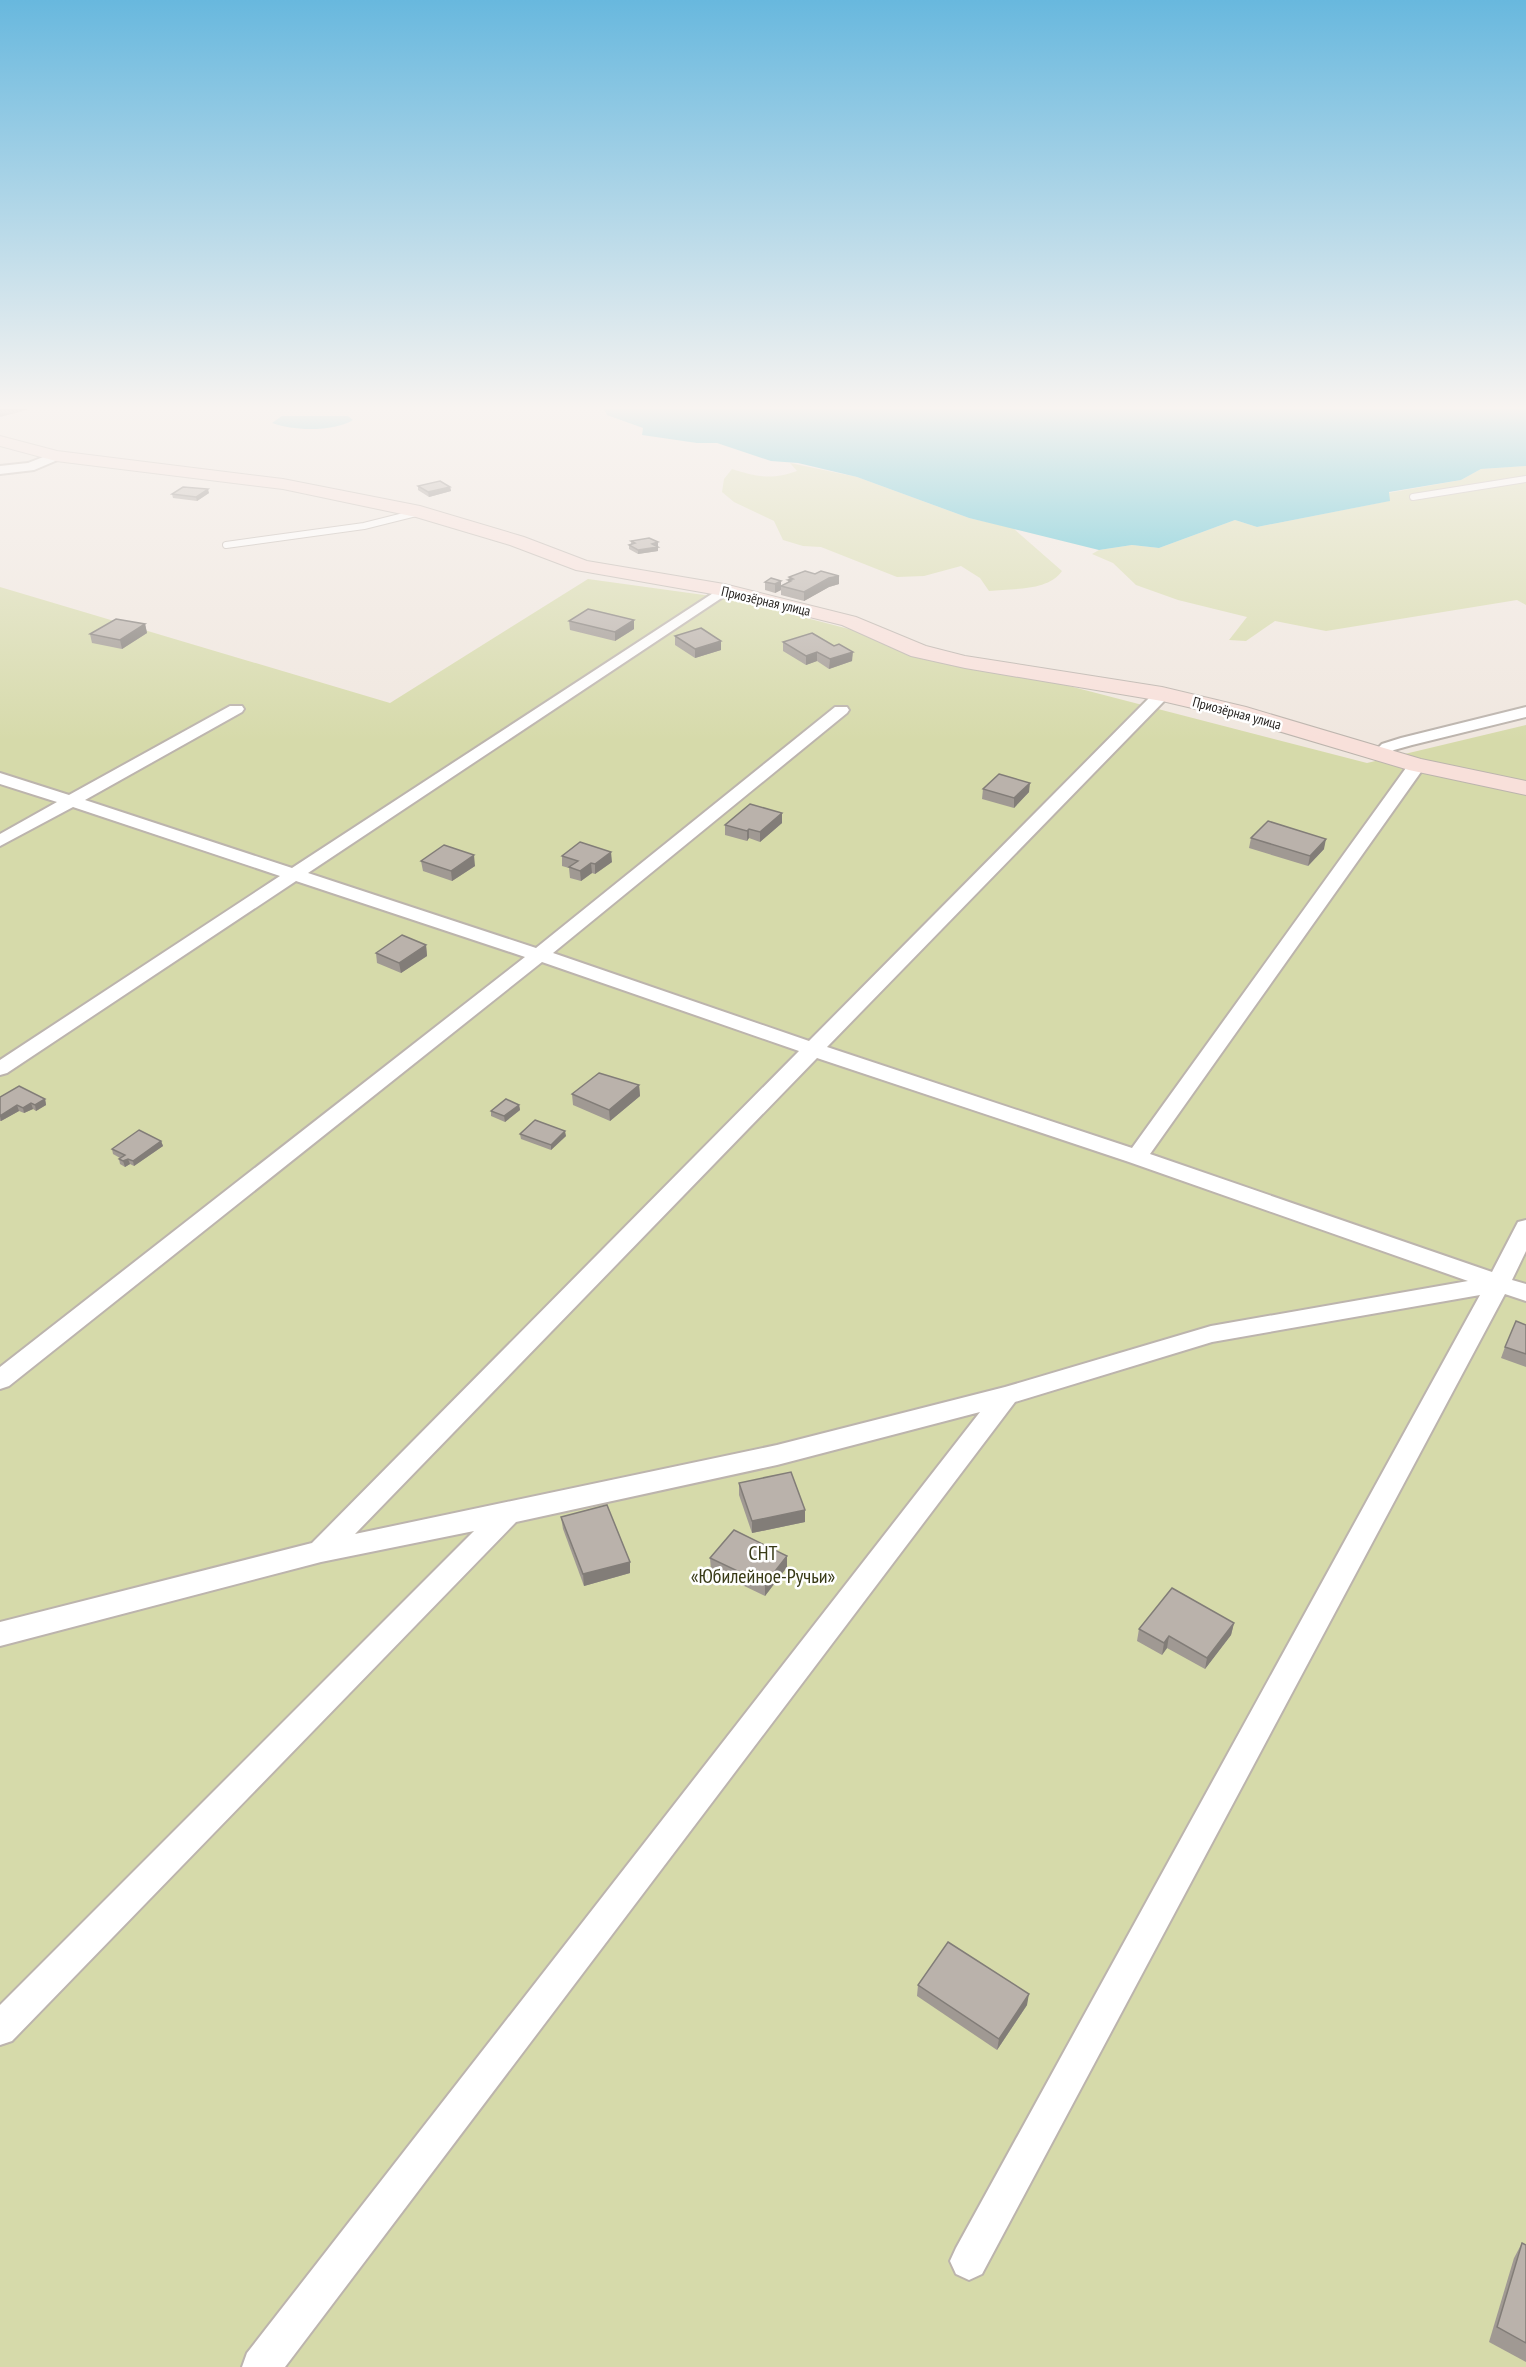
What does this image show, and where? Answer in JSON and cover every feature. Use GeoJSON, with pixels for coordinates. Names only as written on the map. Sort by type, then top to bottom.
{"type":"FeatureCollection","features":[{"type":"Feature","properties":{"kind":"street","name":"Приозёрная улица"},"geometry":{"type":"LineString","coordinates":[[445,519],[507,538],[583,566],[724,590],[849,621],[919,651],[965,662],[1162,694],[1238,712],[1417,765],[1526,788]]}},
{"type":"Feature","properties":{"kind":"street"},"geometry":{"type":"LineString","coordinates":[[0,1069],[724,590]]}},
{"type":"Feature","properties":{"kind":"street"},"geometry":{"type":"LineString","coordinates":[[321,1551],[1162,694]]}},
{"type":"Feature","properties":{"kind":"street"},"geometry":{"type":"LineString","coordinates":[[0,841],[236,709]]}},
{"type":"Feature","properties":{"kind":"street"},"geometry":{"type":"LineString","coordinates":[[0,1380],[539,955],[842,710]]}},
{"type":"Feature","properties":{"kind":"street"},"geometry":{"type":"LineString","coordinates":[[1380,754],[1388,747],[1407,741],[1526,712]]}},
{"type":"Feature","properties":{"kind":"street"},"geometry":{"type":"LineString","coordinates":[[1137,1157],[1417,765]]}},
{"type":"Feature","properties":{"kind":"street"},"geometry":{"type":"LineString","coordinates":[[0,778],[539,955],[1137,1157],[1512,1288]]}},
{"type":"Feature","properties":{"kind":"street"},"geometry":{"type":"LineString","coordinates":[[969,2260],[1512,1288],[1526,1227]]}},
{"type":"Feature","properties":{"kind":"street"},"geometry":{"type":"LineString","coordinates":[[0,1634],[321,1551],[508,1514],[777,1455],[1006,1396],[1211,1334],[1512,1288]]}},
{"type":"Feature","properties":{"kind":"street"},"geometry":{"type":"LineString","coordinates":[[261,2367],[1006,1396]]}},
{"type":"Feature","properties":{"kind":"street"},"geometry":{"type":"LineString","coordinates":[[0,2029],[508,1514]]}},
{"type":"Feature","properties":{"kind":"lane"},"geometry":{"type":"LineString","coordinates":[[226,545],[353,528],[389,519]]}},
{"type":"Feature","properties":{"kind":"green space"},"geometry":{"type":"Polygon","coordinates":[[[771,519],[975,519],[1013,528],[1062,571],[1048,583],[1038,586],[989,591],[980,578],[961,566],[924,576],[897,577],[821,547],[803,546],[783,540],[774,521],[771,519]]]}},
{"type":"Feature","properties":{"kind":"green space"},"geometry":{"type":"Polygon","coordinates":[[[1295,519],[1526,519],[1526,605],[1517,600],[1326,631],[1275,621],[1246,641],[1229,640],[1247,617],[1178,600],[1136,585],[1113,563],[1092,554],[1099,550],[1132,545],[1159,548],[1235,520],[1257,527],[1295,519]]]}},
{"type":"Feature","properties":{"kind":"green space","name":"СНТ «Юбилейное-Ручьи»"},"geometry":{"type":"Polygon","coordinates":[[[588,579],[733,599],[1367,763],[1526,725],[1526,2367],[0,2367],[0,587],[390,703],[588,579]]]}},
{"type":"Feature","properties":{"kind":"water"},"geometry":{"type":"Polygon","coordinates":[[[975,519],[1296,519],[1257,527],[1235,520],[1159,548],[1132,545],[1099,550],[975,519]]]}},
{"type":"Feature","properties":{"kind":"building"},"geometry":{"type":"Polygon","coordinates":[[[649,538],[658,542],[652,544],[658,547],[638,550],[629,545],[635,543],[631,541],[649,538]]]}},
{"type":"Feature","properties":{"kind":"building"},"geometry":{"type":"Polygon","coordinates":[[[805,571],[815,574],[821,571],[839,576],[829,578],[804,592],[781,586],[793,579],[789,577],[805,571]]]}},
{"type":"Feature","properties":{"kind":"building"},"geometry":{"type":"Polygon","coordinates":[[[771,578],[781,581],[775,584],[765,582],[771,578]]]}},
{"type":"Feature","properties":{"kind":"building"},"geometry":{"type":"Polygon","coordinates":[[[588,609],[634,620],[615,632],[569,621],[588,609]]]}},
{"type":"Feature","properties":{"kind":"building"},"geometry":{"type":"Polygon","coordinates":[[[116,619],[145,624],[120,640],[90,634],[116,619]]]}},
{"type":"Feature","properties":{"kind":"building"},"geometry":{"type":"Polygon","coordinates":[[[701,628],[721,641],[695,649],[675,636],[701,628]]]}},
{"type":"Feature","properties":{"kind":"building"},"geometry":{"type":"Polygon","coordinates":[[[812,633],[834,646],[839,644],[853,652],[830,659],[817,652],[806,656],[783,642],[812,633]]]}},
{"type":"Feature","properties":{"kind":"building"},"geometry":{"type":"Polygon","coordinates":[[[999,774],[1030,783],[1014,798],[983,789],[999,774]]]}},
{"type":"Feature","properties":{"kind":"building"},"geometry":{"type":"Polygon","coordinates":[[[750,804],[782,813],[760,832],[725,825],[750,804]]]}},
{"type":"Feature","properties":{"kind":"building"},"geometry":{"type":"Polygon","coordinates":[[[1268,821],[1326,839],[1310,856],[1251,838],[1268,821]]]}},
{"type":"Feature","properties":{"kind":"building"},"geometry":{"type":"Polygon","coordinates":[[[580,842],[611,852],[595,864],[591,863],[580,871],[569,867],[578,861],[562,856],[580,842]]]}},
{"type":"Feature","properties":{"kind":"building"},"geometry":{"type":"Polygon","coordinates":[[[444,845],[474,855],[451,871],[421,861],[444,845]]]}},
{"type":"Feature","properties":{"kind":"building"},"geometry":{"type":"Polygon","coordinates":[[[402,935],[426,945],[399,963],[376,953],[402,935]]]}},
{"type":"Feature","properties":{"kind":"building"},"geometry":{"type":"Polygon","coordinates":[[[599,1073],[639,1085],[609,1110],[572,1094],[599,1073]]]}},
{"type":"Feature","properties":{"kind":"building"},"geometry":{"type":"Polygon","coordinates":[[[19,1086],[45,1099],[23,1108],[17,1105],[0,1116],[0,1097],[19,1086]]]}},
{"type":"Feature","properties":{"kind":"building"},"geometry":{"type":"Polygon","coordinates":[[[506,1099],[519,1105],[504,1116],[491,1111],[506,1099]]]}},
{"type":"Feature","properties":{"kind":"building"},"geometry":{"type":"Polygon","coordinates":[[[535,1120],[565,1131],[551,1145],[520,1134],[535,1120]]]}},
{"type":"Feature","properties":{"kind":"building"},"geometry":{"type":"Polygon","coordinates":[[[139,1130],[161,1141],[133,1161],[119,1159],[125,1155],[112,1149],[139,1130]]]}},
{"type":"Feature","properties":{"kind":"building"},"geometry":{"type":"Polygon","coordinates":[[[1516,1321],[1526,1325],[1526,1354],[1505,1347],[1516,1321]]]}},
{"type":"Feature","properties":{"kind":"building"},"geometry":{"type":"Polygon","coordinates":[[[791,1472],[805,1510],[752,1521],[739,1483],[791,1472]]]}},
{"type":"Feature","properties":{"kind":"building"},"geometry":{"type":"Polygon","coordinates":[[[607,1505],[630,1562],[583,1574],[561,1517],[607,1505]]]}},
{"type":"Feature","properties":{"kind":"building"},"geometry":{"type":"Polygon","coordinates":[[[734,1530],[787,1556],[765,1584],[710,1558],[734,1530]]]}},
{"type":"Feature","properties":{"kind":"building"},"geometry":{"type":"Polygon","coordinates":[[[1172,1588],[1234,1623],[1207,1658],[1169,1636],[1164,1643],[1139,1629],[1172,1588]]]}},
{"type":"Feature","properties":{"kind":"building"},"geometry":{"type":"Polygon","coordinates":[[[948,1942],[1029,1994],[999,2039],[918,1985],[948,1942]]]}},
{"type":"Feature","properties":{"kind":"building"},"geometry":{"type":"Polygon","coordinates":[[[1522,2243],[1526,2245],[1526,2343],[1497,2327],[1522,2243]]]}}]}
